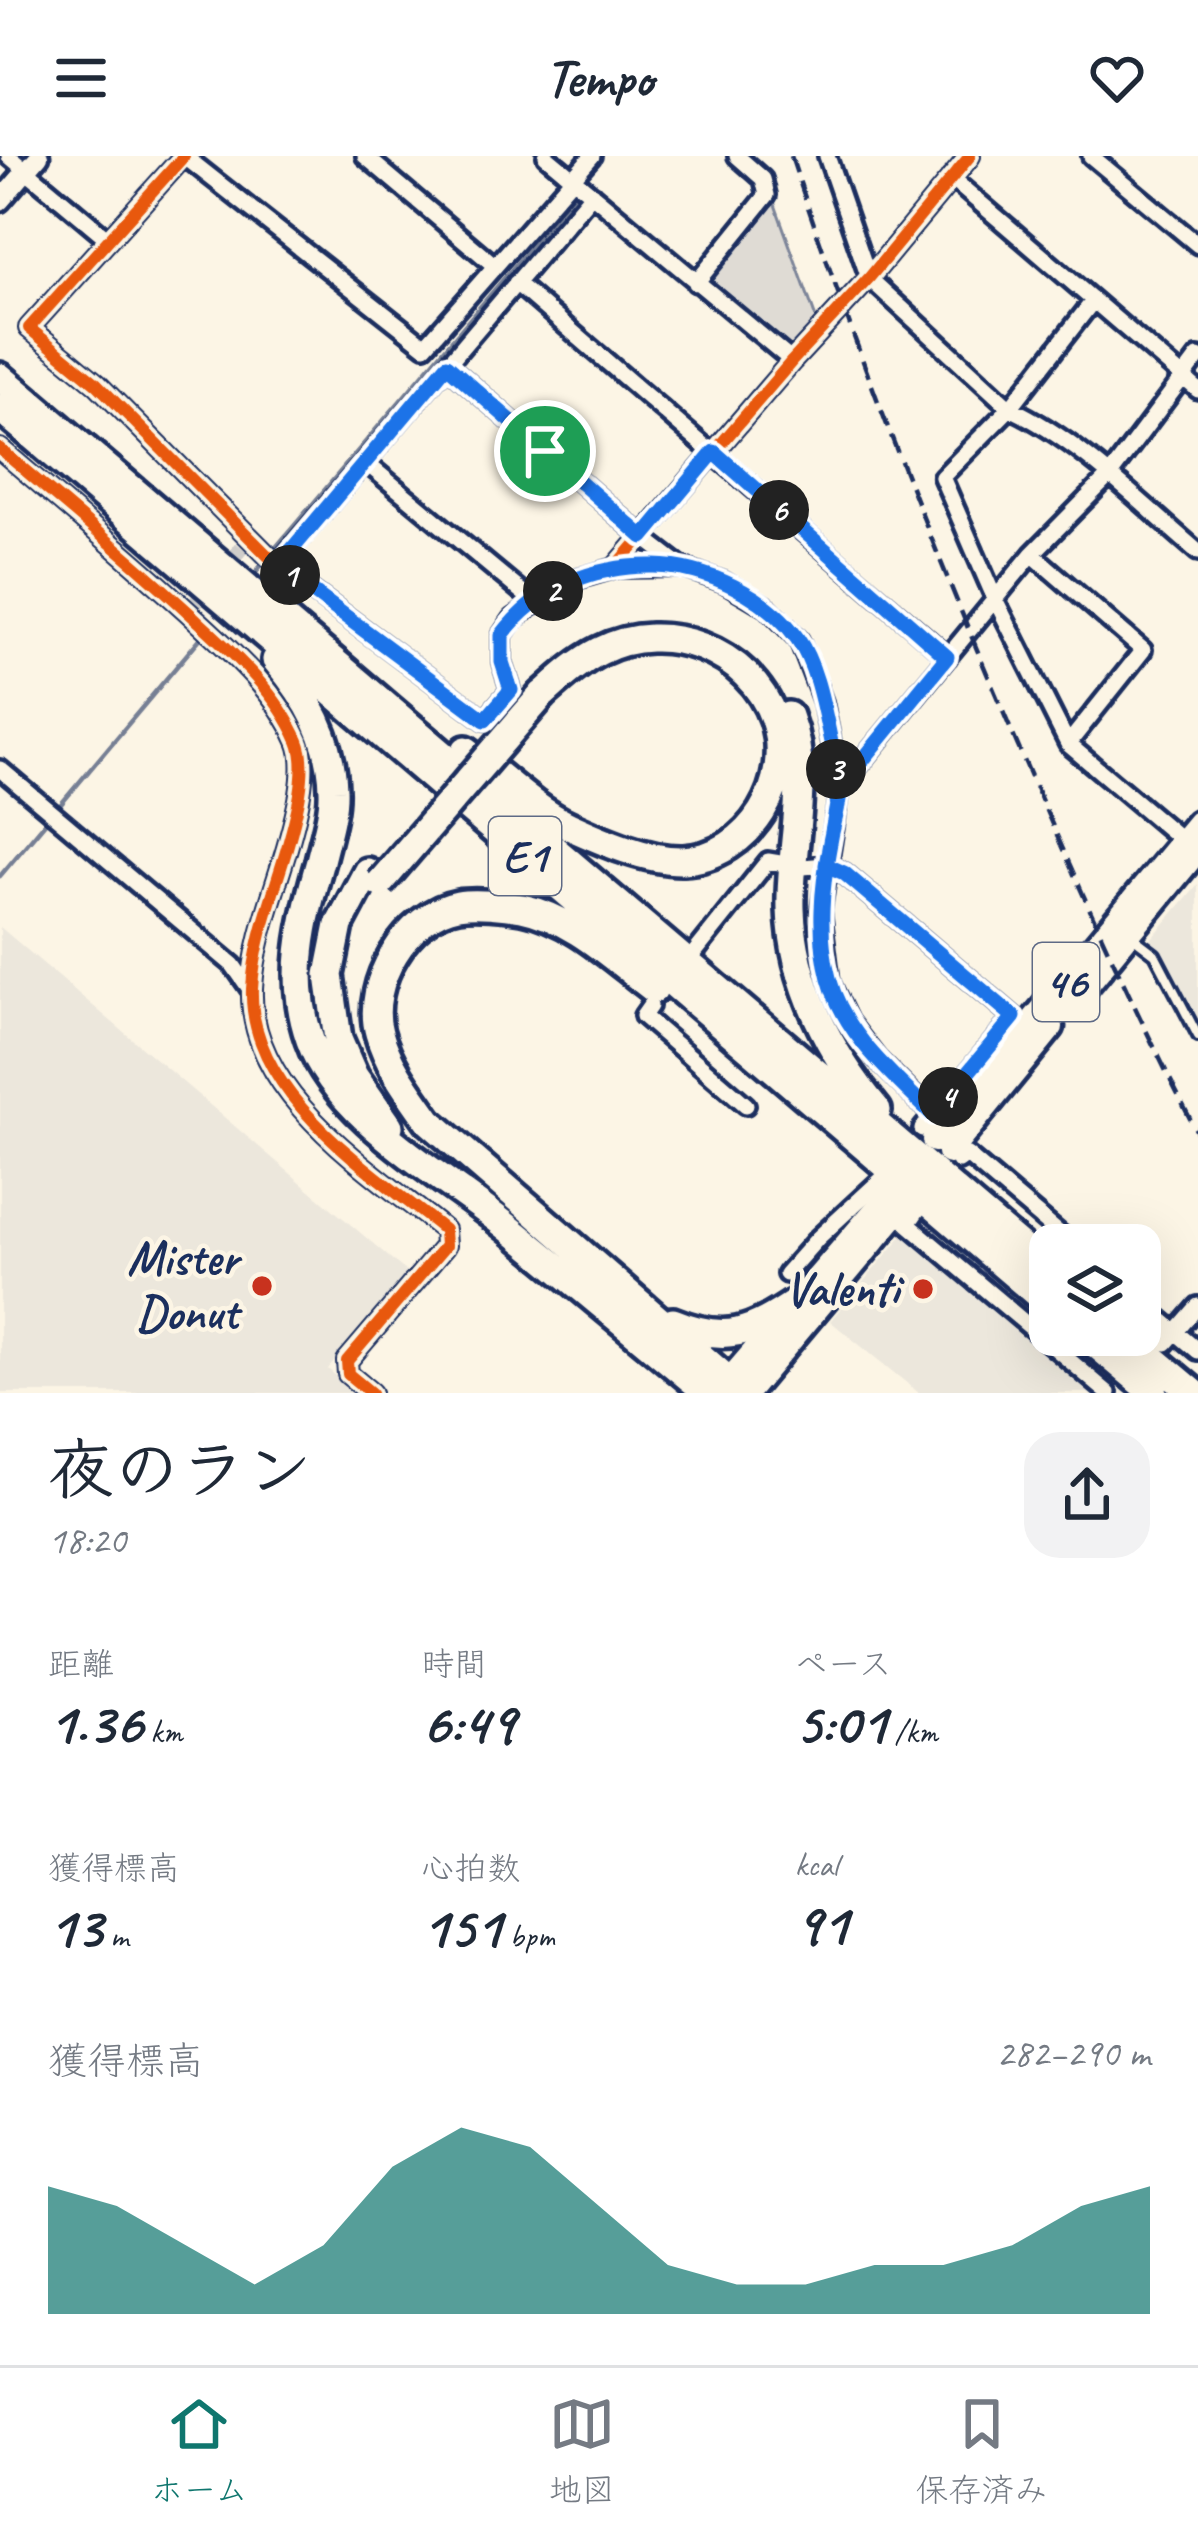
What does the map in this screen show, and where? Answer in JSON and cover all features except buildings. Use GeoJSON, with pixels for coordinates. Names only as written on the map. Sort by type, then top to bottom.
{"type":"FeatureCollection","features":[{"type":"Feature","properties":{"kind":"highway","name":"E1"},"geometry":{"type":"LineString","coordinates":[[0,376],[229,570],[937,1144],[1029,1248]]}},
{"type":"Feature","properties":{"kind":"highway","name":"E1"},"geometry":{"type":"LineString","coordinates":[[0,408],[900,1188],[1029,1289]]}},
{"type":"Feature","properties":{"kind":"highway"},"geometry":{"type":"LineString","coordinates":[[229,570],[565,825],[650,856],[680,860],[707,856],[727,848],[754,824],[773,792],[778,752],[775,722],[766,703],[731,663],[703,646],[649,635],[604,648],[535,690]]}},
{"type":"Feature","properties":{"kind":"highway"},"geometry":{"type":"LineString","coordinates":[[230,604],[303,692],[327,744],[334,793],[300,935],[298,982],[311,1045],[336,1088],[368,1122],[502,1222],[659,1352],[727,1390]]}},
{"type":"Feature","properties":{"kind":"highway"},"geometry":{"type":"LineString","coordinates":[[401,1145],[355,1076],[338,1039],[329,975],[339,925],[374,877],[573,644],[618,625],[655,620],[710,631],[734,644],[769,676],[791,721],[800,760],[791,908],[799,970],[827,1039],[864,1094],[937,1144]]}},
{"type":"Feature","properties":{"kind":"highway"},"geometry":{"type":"LineString","coordinates":[[374,877],[344,964],[356,1043],[383,1089],[429,1121],[652,1313],[727,1390]]}},
{"type":"Feature","properties":{"kind":"highway"},"geometry":{"type":"LineString","coordinates":[[429,1121],[401,1082],[378,1030],[380,989],[391,959],[416,926],[457,905],[524,908],[578,931],[900,1188]]}},
{"type":"Feature","properties":{"kind":"highway"},"geometry":{"type":"LineString","coordinates":[[652,1313],[704,1335],[736,1335],[797,1302]]}},
{"type":"Feature","properties":{"kind":"highway"},"geometry":{"type":"LineString","coordinates":[[659,1352],[675,1393]]}},
{"type":"Feature","properties":{"kind":"highway"},"geometry":{"type":"LineString","coordinates":[[1105,1356],[1137,1390]]}},
{"type":"Feature","properties":{"kind":"highway"},"geometry":{"type":"LineString","coordinates":[[1150,1356],[1194,1393]]}},
{"type":"Feature","properties":{"kind":"main road","name":"46"},"geometry":{"type":"LineString","coordinates":[[937,1144],[1129,933],[1194,844]]}},
{"type":"Feature","properties":{"kind":"main road","name":"46"},"geometry":{"type":"LineString","coordinates":[[937,1144],[1014,1031],[1194,844]]}},
{"type":"Feature","properties":{"kind":"main road"},"geometry":{"type":"LineString","coordinates":[[727,1390],[797,1302],[900,1188]]}},
{"type":"Feature","properties":{"kind":"main road"},"geometry":{"type":"LineString","coordinates":[[727,1390],[900,1188]]}},
{"type":"Feature","properties":{"kind":"street"},"geometry":{"type":"LineString","coordinates":[[9,156],[33,163],[108,239]]}},
{"type":"Feature","properties":{"kind":"street"},"geometry":{"type":"LineString","coordinates":[[592,156],[425,346],[184,156],[29,328],[97,384],[271,560],[485,720],[511,690],[502,662],[502,635],[534,602],[567,582],[614,568],[682,567]]}},
{"type":"Feature","properties":{"kind":"street"},"geometry":{"type":"LineString","coordinates":[[364,156],[386,162],[947,657]]}},
{"type":"Feature","properties":{"kind":"street"},"geometry":{"type":"LineString","coordinates":[[546,156],[791,361]]}},
{"type":"Feature","properties":{"kind":"street"},"geometry":{"type":"LineString","coordinates":[[696,283],[766,195],[763,179],[737,156]]}},
{"type":"Feature","properties":{"kind":"street"},"geometry":{"type":"LineString","coordinates":[[614,568],[970,156]]}},
{"type":"Feature","properties":{"kind":"street"},"geometry":{"type":"LineString","coordinates":[[1091,156],[1198,245]]}},
{"type":"Feature","properties":{"kind":"street"},"geometry":{"type":"LineString","coordinates":[[828,157],[869,278],[1010,407],[1109,476],[1198,552]]}},
{"type":"Feature","properties":{"kind":"street"},"geometry":{"type":"LineString","coordinates":[[0,201],[33,163]]}},
{"type":"Feature","properties":{"kind":"street"},"geometry":{"type":"LineString","coordinates":[[951,178],[1198,390]]}},
{"type":"Feature","properties":{"kind":"street"},"geometry":{"type":"LineString","coordinates":[[271,560],[365,462],[592,194]]}},
{"type":"Feature","properties":{"kind":"street"},"geometry":{"type":"LineString","coordinates":[[1093,301],[1010,407],[942,477],[995,599],[1068,744],[1194,844]]}},
{"type":"Feature","properties":{"kind":"street"},"geometry":{"type":"LineString","coordinates":[[840,788],[1032,554],[1109,476],[1198,357]]}},
{"type":"Feature","properties":{"kind":"street"},"geometry":{"type":"LineString","coordinates":[[447,365],[643,537],[682,567],[724,582],[768,608],[799,640],[823,702],[840,788],[821,910],[830,983],[848,1022],[937,1144],[967,1155],[1048,1224]]}},
{"type":"Feature","properties":{"kind":"street"},"geometry":{"type":"LineString","coordinates":[[0,449],[206,629],[255,678],[301,746],[299,807],[256,956],[252,992],[258,1031],[295,1100],[322,1134],[447,1238],[347,1361],[348,1374],[371,1393]]}},
{"type":"Feature","properties":{"kind":"street"},"geometry":{"type":"LineString","coordinates":[[365,462],[534,602]]}},
{"type":"Feature","properties":{"kind":"street"},"geometry":{"type":"LineString","coordinates":[[1032,554],[1143,650],[1068,744]]}},
{"type":"Feature","properties":{"kind":"street"},"geometry":{"type":"LineString","coordinates":[[0,769],[232,965],[252,992]]}},
{"type":"Feature","properties":{"kind":"street"},"geometry":{"type":"LineString","coordinates":[[696,951],[768,861],[780,862]]}},
{"type":"Feature","properties":{"kind":"street"},"geometry":{"type":"LineString","coordinates":[[803,867],[826,865],[844,873],[1014,1017],[1014,1031]]}},
{"type":"Feature","properties":{"kind":"street"},"geometry":{"type":"LineString","coordinates":[[650,1006],[643,1016],[746,1105]]}},
{"type":"Feature","properties":{"kind":"street"},"geometry":{"type":"LineString","coordinates":[[785,1274],[818,1238],[900,1188],[908,1224],[1108,1393]]}},
{"type":"Feature","properties":{"kind":"street"},"geometry":{"type":"LineString","coordinates":[[1171,1337],[1198,1306]]}},
{"type":"Feature","properties":{"kind":"street"},"geometry":{"type":"LineString","coordinates":[[1161,1326],[1171,1337],[1198,1351]]}},
{"type":"Feature","properties":{"kind":"lane"},"geometry":{"type":"LineString","coordinates":[[1129,933],[1155,955],[1198,1036]]}},
{"type":"Feature","properties":{"kind":"shaded area"},"geometry":{"type":"Polygon","coordinates":[[[773,199],[817,321],[792,353],[706,282],[773,199]]]}},
{"type":"Feature","properties":{"kind":"shaded area"},"geometry":{"type":"Polygon","coordinates":[[[1198,884],[1198,1025],[1168,970],[1141,951],[1198,884]]]}},
{"type":"Feature","properties":{"kind":"shaded area"},"geometry":{"type":"Polygon","coordinates":[[[0,927],[409,1274],[328,1369],[355,1393],[0,1393],[0,927]]]}},
{"type":"Feature","properties":{"kind":"shaded area"},"geometry":{"type":"Polygon","coordinates":[[[902,1236],[915,1236],[1029,1334],[1029,1356],[1055,1356],[1098,1393],[919,1393],[830,1321],[902,1236]]]}},
{"type":"Feature","properties":{"kind":"waterway"},"geometry":{"type":"LineString","coordinates":[[272,552],[575,195]]}},
{"type":"Feature","properties":{"kind":"waterway"},"geometry":{"type":"LineString","coordinates":[[254,574],[265,561]]}},
{"type":"Feature","properties":{"kind":"waterway"},"geometry":{"type":"LineString","coordinates":[[56,810],[203,635]]}},
{"type":"Feature","properties":{"kind":"waterway"},"geometry":{"type":"LineString","coordinates":[[0,876],[48,819]]}},
{"type":"Feature","properties":{"kind":"tunnel"},"geometry":{"type":"LineString","coordinates":[[188,612],[248,540]]}},
{"type":"Feature","properties":{"kind":"railway"},"geometry":{"type":"LineString","coordinates":[[791,156],[870,379],[986,672],[1104,941],[1198,1134]]}},
{"type":"Feature","properties":{"kind":"cycle path"},"geometry":{"type":"LineString","coordinates":[[184,156],[29,328],[97,384],[277,565],[485,720],[511,690],[502,662],[502,635],[513,619],[567,582],[615,568],[970,156]]}},
{"type":"Feature","properties":{"kind":"cycle path"},"geometry":{"type":"LineString","coordinates":[[0,449],[233,654],[277,704],[298,741],[302,779],[297,809],[254,971],[256,1027],[270,1063],[320,1127],[444,1230],[445,1246],[347,1361],[348,1374],[371,1393]]}},
{"type":"Feature","properties":{"kind":"place","name":"Mister Donut"},"geometry":{"type":"Point","coordinates":[262,1286]}},
{"type":"Feature","properties":{"kind":"place","name":"Valenti"},"geometry":{"type":"Point","coordinates":[923,1289]}},
{"type":"Feature","properties":{"kind":"route"},"geometry":{"type":"LineString","coordinates":[[545,451],[447,365],[278,566],[485,720],[511,690],[502,662],[502,635],[534,602],[567,582],[614,568],[682,567],[724,582],[768,608],[799,640],[823,702],[840,788],[826,865],[821,910],[830,983],[848,1022],[933,1115],[1014,1017],[844,873],[826,865],[840,788],[947,657],[714,452],[643,537],[545,451]]}}]}
